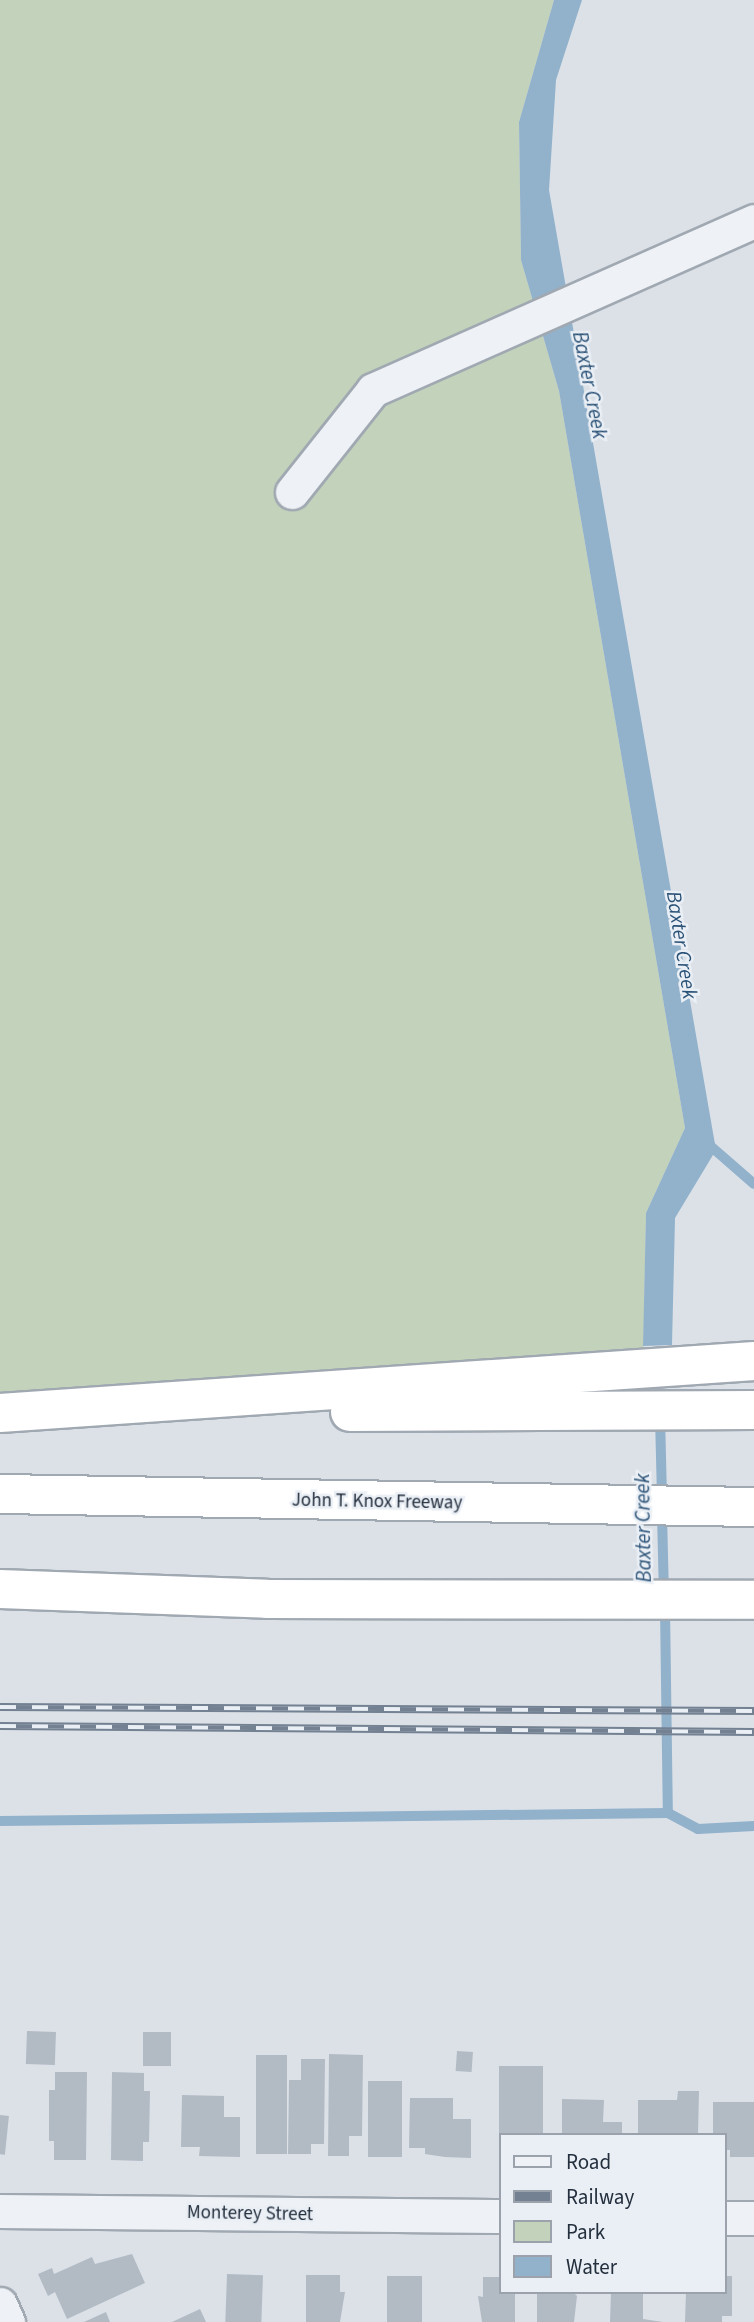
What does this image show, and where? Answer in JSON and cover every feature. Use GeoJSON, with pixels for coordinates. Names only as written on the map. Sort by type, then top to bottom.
{"type":"FeatureCollection","features":[{"type":"Feature","properties":{"kind":"highway"},"geometry":{"type":"LineString","coordinates":[[0,1413],[754,1362]]}},
{"type":"Feature","properties":{"kind":"highway"},"geometry":{"type":"LineString","coordinates":[[0,1413],[754,1410]]}},
{"type":"Feature","properties":{"kind":"highway","name":"John T. Knox Freeway"},"geometry":{"type":"LineString","coordinates":[[0,1494],[754,1507]]}},
{"type":"Feature","properties":{"kind":"highway"},"geometry":{"type":"LineString","coordinates":[[0,1589],[267,1599],[754,1600]]}},
{"type":"Feature","properties":{"kind":"street"},"geometry":{"type":"LineString","coordinates":[[292,492],[373,390],[461,348],[754,221]]}},
{"type":"Feature","properties":{"kind":"street","name":"Monterey Street"},"geometry":{"type":"LineString","coordinates":[[0,2211],[498,2216]]}},
{"type":"Feature","properties":{"kind":"street"},"geometry":{"type":"LineString","coordinates":[[726,2218],[754,2218]]}},
{"type":"Feature","properties":{"kind":"street"},"geometry":{"type":"LineString","coordinates":[[0,2304],[8,2322]]}},
{"type":"Feature","properties":{"kind":"green space"},"geometry":{"type":"Polygon","coordinates":[[[0,0],[554,0],[519,122],[521,260],[559,391],[685,1128],[646,1213],[643,1368],[0,1413],[0,0]]]}},
{"type":"Feature","properties":{"kind":"water"},"geometry":{"type":"Polygon","coordinates":[[[554,0],[582,0],[556,80],[549,190],[716,1150],[675,1218],[672,1345],[643,1346],[646,1213],[685,1128],[559,391],[521,260],[519,122],[554,0]]]}},
{"type":"Feature","properties":{"kind":"building"},"geometry":{"type":"Polygon","coordinates":[[[27,2031],[56,2032],[55,2065],[26,2064],[27,2031]]]}},
{"type":"Feature","properties":{"kind":"building"},"geometry":{"type":"Polygon","coordinates":[[[143,2032],[171,2032],[171,2066],[143,2066],[143,2032]]]}},
{"type":"Feature","properties":{"kind":"building"},"geometry":{"type":"Polygon","coordinates":[[[457,2051],[473,2052],[472,2072],[456,2071],[457,2051]]]}},
{"type":"Feature","properties":{"kind":"building"},"geometry":{"type":"Polygon","coordinates":[[[329,2054],[363,2055],[362,2136],[349,2136],[349,2156],[328,2156],[329,2054]]]}},
{"type":"Feature","properties":{"kind":"building"},"geometry":{"type":"Polygon","coordinates":[[[256,2055],[287,2055],[287,2154],[256,2154],[256,2055]]]}},
{"type":"Feature","properties":{"kind":"building"},"geometry":{"type":"Polygon","coordinates":[[[301,2059],[325,2059],[324,2144],[311,2144],[311,2154],[288,2154],[289,2080],[301,2080],[301,2059]]]}},
{"type":"Feature","properties":{"kind":"building"},"geometry":{"type":"Polygon","coordinates":[[[499,2066],[543,2066],[543,2133],[499,2133],[499,2066]]]}},
{"type":"Feature","properties":{"kind":"building"},"geometry":{"type":"Polygon","coordinates":[[[55,2072],[87,2072],[86,2160],[54,2160],[54,2141],[49,2141],[49,2090],[55,2090],[55,2072]]]}},
{"type":"Feature","properties":{"kind":"building"},"geometry":{"type":"Polygon","coordinates":[[[112,2072],[144,2073],[144,2091],[150,2091],[149,2142],[143,2142],[143,2161],[111,2160],[112,2072]]]}},
{"type":"Feature","properties":{"kind":"building"},"geometry":{"type":"Polygon","coordinates":[[[368,2081],[402,2081],[402,2157],[368,2157],[368,2081]]]}},
{"type":"Feature","properties":{"kind":"building"},"geometry":{"type":"Polygon","coordinates":[[[678,2091],[699,2091],[698,2133],[638,2133],[638,2100],[677,2100],[678,2091]]]}},
{"type":"Feature","properties":{"kind":"building"},"geometry":{"type":"Polygon","coordinates":[[[182,2095],[224,2096],[224,2117],[240,2117],[240,2157],[199,2156],[200,2147],[181,2147],[182,2095]]]}},
{"type":"Feature","properties":{"kind":"building"},"geometry":{"type":"Polygon","coordinates":[[[410,2098],[453,2098],[453,2119],[471,2119],[471,2158],[425,2154],[425,2148],[409,2148],[410,2098]]]}},
{"type":"Feature","properties":{"kind":"building"},"geometry":{"type":"Polygon","coordinates":[[[562,2099],[604,2100],[603,2122],[622,2122],[622,2133],[562,2133],[562,2099]]]}},
{"type":"Feature","properties":{"kind":"building"},"geometry":{"type":"Polygon","coordinates":[[[713,2102],[754,2102],[754,2157],[730,2157],[730,2150],[726,2150],[726,2133],[713,2133],[713,2102]]]}},
{"type":"Feature","properties":{"kind":"building"},"geometry":{"type":"Polygon","coordinates":[[[0,2115],[9,2116],[5,2155],[0,2154],[0,2115]]]}},
{"type":"Feature","properties":{"kind":"building"},"geometry":{"type":"Polygon","coordinates":[[[132,2254],[145,2283],[67,2319],[55,2292],[48,2296],[38,2274],[52,2268],[54,2274],[92,2257],[95,2264],[132,2254]]]}},
{"type":"Feature","properties":{"kind":"building"},"geometry":{"type":"Polygon","coordinates":[[[227,2274],[263,2275],[261,2322],[225,2322],[227,2274]]]}},
{"type":"Feature","properties":{"kind":"building"},"geometry":{"type":"Polygon","coordinates":[[[306,2275],[340,2275],[340,2292],[345,2292],[340,2322],[306,2322],[306,2275]]]}},
{"type":"Feature","properties":{"kind":"building"},"geometry":{"type":"Polygon","coordinates":[[[387,2276],[422,2276],[422,2322],[387,2322],[387,2276]]]}},
{"type":"Feature","properties":{"kind":"building"},"geometry":{"type":"Polygon","coordinates":[[[726,2276],[732,2276],[732,2316],[722,2316],[722,2322],[685,2322],[686,2294],[726,2294],[726,2276]]]}},
{"type":"Feature","properties":{"kind":"building"},"geometry":{"type":"Polygon","coordinates":[[[483,2277],[498,2277],[498,2294],[515,2294],[515,2322],[482,2322],[478,2296],[483,2297],[483,2277]]]}},
{"type":"Feature","properties":{"kind":"building"},"geometry":{"type":"Polygon","coordinates":[[[537,2294],[577,2296],[574,2322],[537,2322],[537,2294]]]}},
{"type":"Feature","properties":{"kind":"building"},"geometry":{"type":"Polygon","coordinates":[[[611,2294],[643,2294],[643,2319],[663,2322],[610,2322],[611,2294]]]}},
{"type":"Feature","properties":{"kind":"building"},"geometry":{"type":"Polygon","coordinates":[[[200,2309],[206,2322],[172,2322],[200,2309]]]}},
{"type":"Feature","properties":{"kind":"building"},"geometry":{"type":"Polygon","coordinates":[[[106,2312],[110,2322],[84,2322],[106,2312]]]}},
{"type":"Feature","properties":{"kind":"waterway"},"geometry":{"type":"LineString","coordinates":[[707,1143],[754,1184]]}},
{"type":"Feature","properties":{"kind":"waterway","name":"Baxter Creek"},"geometry":{"type":"LineString","coordinates":[[660,1416],[662,1499]]}},
{"type":"Feature","properties":{"kind":"waterway","name":"Baxter Creek"},"geometry":{"type":"LineString","coordinates":[[662,1514],[664,1594]]}},
{"type":"Feature","properties":{"kind":"waterway","name":"Baxter Creek"},"geometry":{"type":"LineString","coordinates":[[665,1609],[668,1813],[698,1829],[754,1826]]}},
{"type":"Feature","properties":{"kind":"waterway"},"geometry":{"type":"LineString","coordinates":[[0,1821],[668,1813]]}},
{"type":"Feature","properties":{"kind":"railway"},"geometry":{"type":"LineString","coordinates":[[0,1707],[754,1711]]}},
{"type":"Feature","properties":{"kind":"railway"},"geometry":{"type":"LineString","coordinates":[[0,1726],[754,1732]]}}]}
